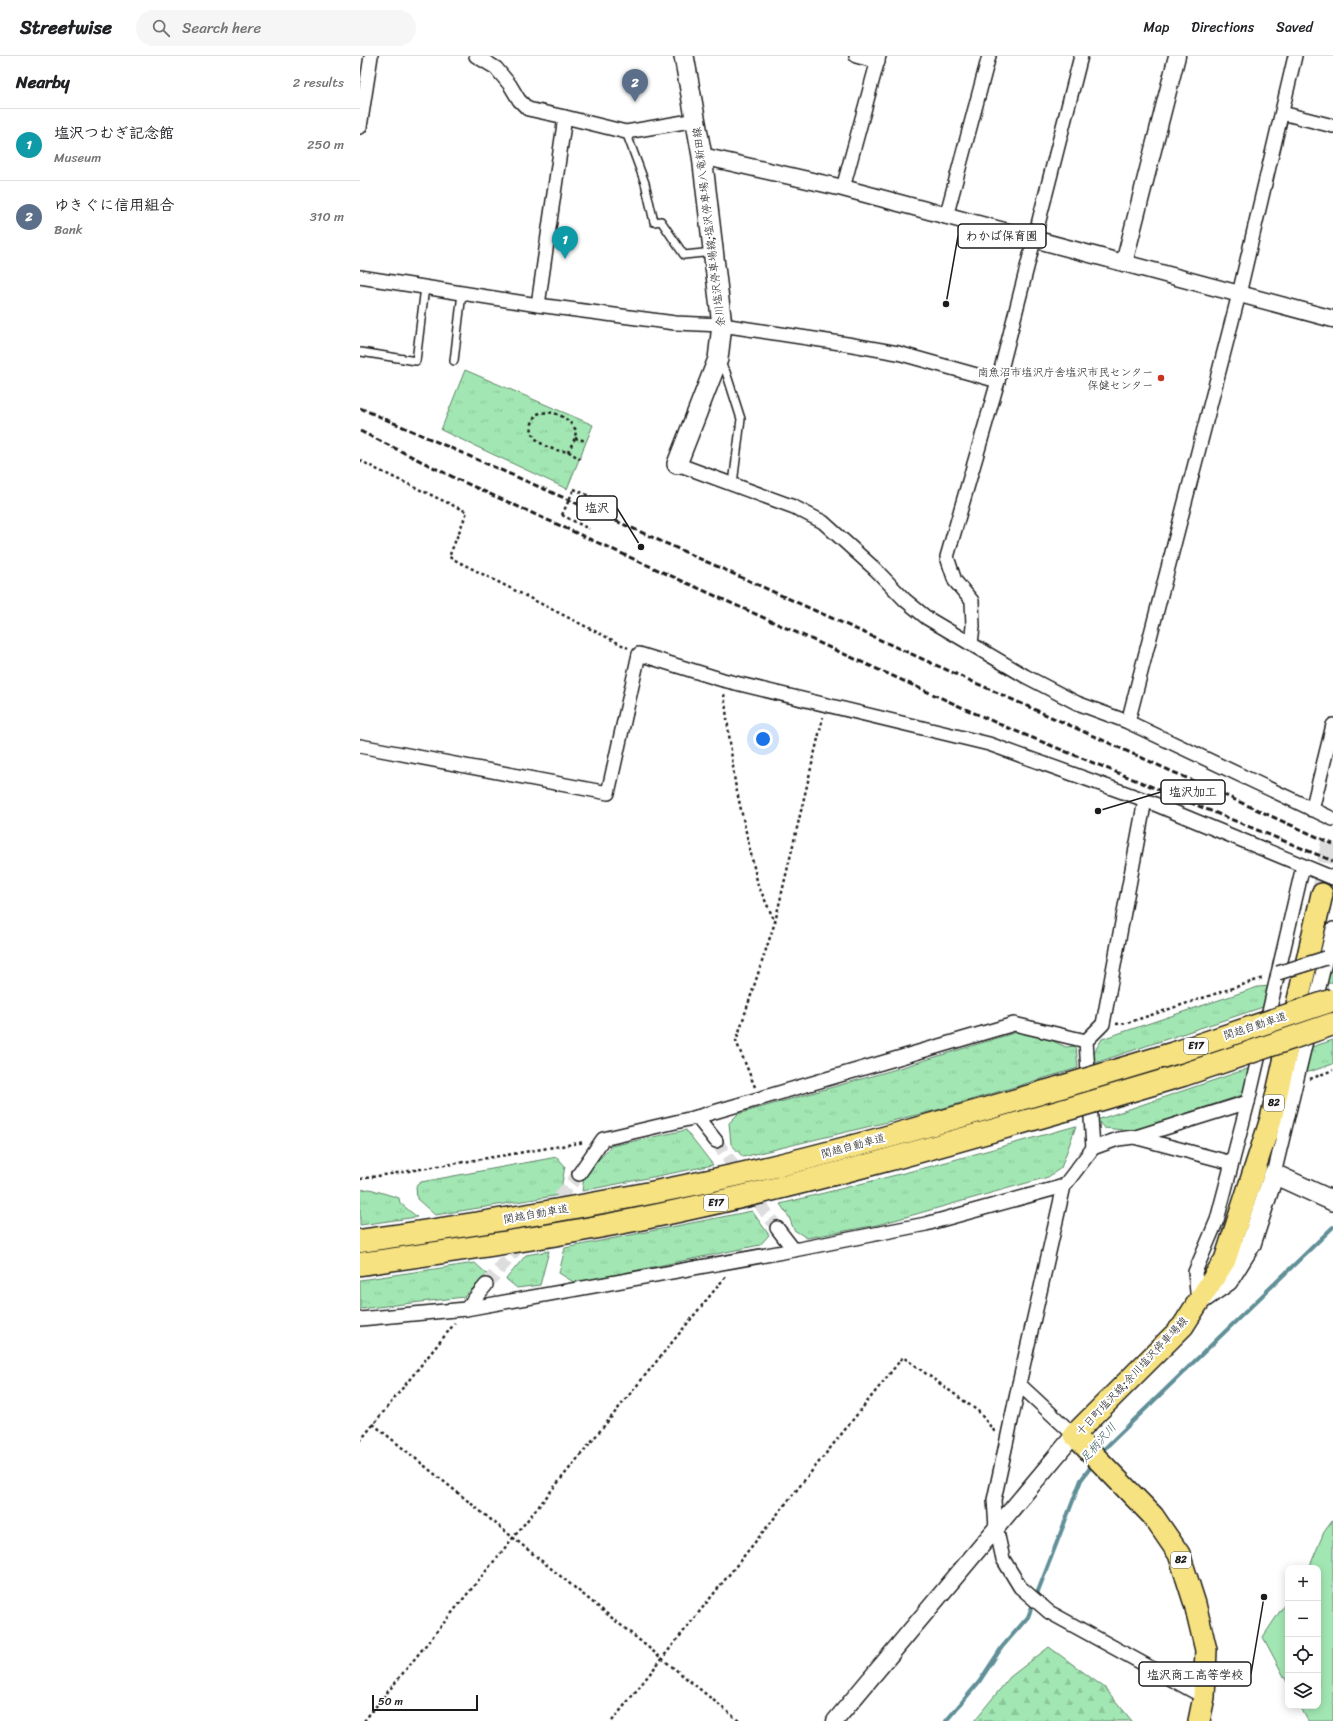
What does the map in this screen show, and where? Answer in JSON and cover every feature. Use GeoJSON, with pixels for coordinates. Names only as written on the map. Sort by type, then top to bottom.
{"type":"FeatureCollection","features":[{"type":"Feature","properties":{"kind":"highway","name":"関越自動車道"},"geometry":{"type":"LineString","coordinates":[[360,1241],[461,1227],[694,1184],[808,1158],[1058,1088],[1178,1052],[1333,1000]]}},
{"type":"Feature","properties":{"kind":"highway","name":"関越自動車道"},"geometry":{"type":"LineString","coordinates":[[360,1264],[460,1250],[585,1229],[696,1207],[924,1151],[1183,1075],[1333,1024]]}},
{"type":"Feature","properties":{"kind":"main road","name":"余川塩沢停車場線;塩沢停車場八竜新田線"},"geometry":{"type":"LineString","coordinates":[[677,464],[718,359],[722,325],[702,156],[684,56]]}},
{"type":"Feature","properties":{"kind":"main road","name":"82"},"geometry":{"type":"LineString","coordinates":[[1198,1302],[1226,1260],[1271,1119],[1328,886]]}},
{"type":"Feature","properties":{"kind":"main road"},"geometry":{"type":"LineString","coordinates":[[1198,1302],[1228,1281],[1251,1244],[1274,1174],[1333,1201]]}},
{"type":"Feature","properties":{"kind":"main road","name":"十日町塩沢線;余川塩沢停車場線"},"geometry":{"type":"LineString","coordinates":[[1198,1302],[1183,1326],[1074,1435],[1153,1516],[1179,1554],[1195,1604],[1206,1650],[1204,1697],[1199,1721]]}},
{"type":"Feature","properties":{"kind":"street"},"geometry":{"type":"LineString","coordinates":[[360,128],[371,56]]}},
{"type":"Feature","properties":{"kind":"street"},"geometry":{"type":"LineString","coordinates":[[476,56],[496,68],[528,109],[626,132],[696,120]]}},
{"type":"Feature","properties":{"kind":"street"},"geometry":{"type":"LineString","coordinates":[[843,188],[879,59],[856,56]]}},
{"type":"Feature","properties":{"kind":"street"},"geometry":{"type":"LineString","coordinates":[[946,217],[989,56]]}},
{"type":"Feature","properties":{"kind":"street"},"geometry":{"type":"LineString","coordinates":[[971,644],[972,601],[955,581],[947,557],[998,381],[1081,56]]}},
{"type":"Feature","properties":{"kind":"street"},"geometry":{"type":"LineString","coordinates":[[1124,262],[1177,56]]}},
{"type":"Feature","properties":{"kind":"street"},"geometry":{"type":"LineString","coordinates":[[1128,722],[1239,294],[1295,56]]}},
{"type":"Feature","properties":{"kind":"street"},"geometry":{"type":"LineString","coordinates":[[1282,113],[1333,126]]}},
{"type":"Feature","properties":{"kind":"street"},"geometry":{"type":"LineString","coordinates":[[538,305],[565,117]]}},
{"type":"Feature","properties":{"kind":"street"},"geometry":{"type":"LineString","coordinates":[[702,156],[843,188],[1034,241],[1124,262],[1333,319]]}},
{"type":"Feature","properties":{"kind":"street"},"geometry":{"type":"LineString","coordinates":[[360,276],[538,305],[675,323],[722,325],[898,353],[998,381]]}},
{"type":"Feature","properties":{"kind":"street"},"geometry":{"type":"LineString","coordinates":[[677,464],[794,507],[823,522],[875,569],[905,600],[927,618],[1077,703],[1128,722],[1333,819]]}},
{"type":"Feature","properties":{"kind":"street"},"geometry":{"type":"LineString","coordinates":[[360,746],[608,793],[639,654],[722,680],[826,703],[989,744],[1145,800],[1303,866],[1328,886]]}},
{"type":"Feature","properties":{"kind":"street"},"geometry":{"type":"LineString","coordinates":[[1312,810],[1333,725]]}},
{"type":"Feature","properties":{"kind":"street"},"geometry":{"type":"LineString","coordinates":[[1093,1148],[1086,1041],[1103,1024],[1145,800]]}},
{"type":"Feature","properties":{"kind":"street"},"geometry":{"type":"LineString","coordinates":[[1198,1302],[1195,1272],[1217,1220],[1248,1102],[1303,866]]}},
{"type":"Feature","properties":{"kind":"street"},"geometry":{"type":"LineString","coordinates":[[1274,1174],[1333,929]]}},
{"type":"Feature","properties":{"kind":"street"},"geometry":{"type":"LineString","coordinates":[[1278,973],[1326,958]]}},
{"type":"Feature","properties":{"kind":"street"},"geometry":{"type":"LineString","coordinates":[[579,1174],[603,1139],[697,1117],[1014,1024],[1086,1041]]}},
{"type":"Feature","properties":{"kind":"street"},"geometry":{"type":"LineString","coordinates":[[1204,1697],[1049,1612],[1020,1587],[1003,1559],[996,1527],[994,1500],[1005,1444],[1020,1384],[1064,1186],[1093,1148],[1118,1139],[1134,1137],[1248,1102]]}},
{"type":"Feature","properties":{"kind":"street"},"geometry":{"type":"LineString","coordinates":[[697,1117],[716,1141]]}},
{"type":"Feature","properties":{"kind":"street"},"geometry":{"type":"LineString","coordinates":[[1134,1137],[1232,1163]]}},
{"type":"Feature","properties":{"kind":"street"},"geometry":{"type":"LineString","coordinates":[[360,1319],[466,1309],[794,1250],[926,1224],[1064,1186]]}},
{"type":"Feature","properties":{"kind":"street"},"geometry":{"type":"LineString","coordinates":[[777,1228],[794,1250]]}},
{"type":"Feature","properties":{"kind":"street"},"geometry":{"type":"LineString","coordinates":[[466,1309],[486,1285]]}},
{"type":"Feature","properties":{"kind":"street"},"geometry":{"type":"LineString","coordinates":[[835,1721],[1074,1435],[1020,1384]]}},
{"type":"Feature","properties":{"kind":"lane"},"geometry":{"type":"LineString","coordinates":[[626,132],[645,183],[654,222],[661,221],[684,255],[713,252]]}},
{"type":"Feature","properties":{"kind":"lane"},"geometry":{"type":"LineString","coordinates":[[361,352],[416,361],[425,287]]}},
{"type":"Feature","properties":{"kind":"lane"},"geometry":{"type":"LineString","coordinates":[[454,360],[462,293]]}},
{"type":"Feature","properties":{"kind":"lane"},"geometry":{"type":"LineString","coordinates":[[718,359],[726,372],[741,419],[733,484]]}},
{"type":"Feature","properties":{"kind":"path"},"geometry":{"type":"LineString","coordinates":[[568,452],[575,438],[576,430],[571,423],[556,412],[537,414],[532,420],[532,433],[538,441],[547,447],[568,452],[580,459]]}},
{"type":"Feature","properties":{"kind":"path"},"geometry":{"type":"LineString","coordinates":[[575,438],[586,442]]}},
{"type":"Feature","properties":{"kind":"path"},"geometry":{"type":"LineString","coordinates":[[360,460],[467,512],[449,557],[639,654]]}},
{"type":"Feature","properties":{"kind":"path"},"geometry":{"type":"LineString","coordinates":[[589,529],[562,515],[574,489],[598,500]]}},
{"type":"Feature","properties":{"kind":"path"},"geometry":{"type":"LineString","coordinates":[[722,680],[735,783],[758,885],[775,922]]}},
{"type":"Feature","properties":{"kind":"path"},"geometry":{"type":"LineString","coordinates":[[760,1098],[736,1041],[775,922],[826,703]]}},
{"type":"Feature","properties":{"kind":"path"},"geometry":{"type":"LineString","coordinates":[[1103,1024],[1127,1023],[1278,973]]}},
{"type":"Feature","properties":{"kind":"path"},"geometry":{"type":"LineString","coordinates":[[1295,1084],[1333,1070]]}},
{"type":"Feature","properties":{"kind":"path"},"geometry":{"type":"LineString","coordinates":[[360,1179],[603,1139]]}},
{"type":"Feature","properties":{"kind":"path"},"geometry":{"type":"LineString","coordinates":[[364,1721],[738,1260]]}},
{"type":"Feature","properties":{"kind":"path"},"geometry":{"type":"LineString","coordinates":[[360,1441],[466,1309]]}},
{"type":"Feature","properties":{"kind":"path"},"geometry":{"type":"LineString","coordinates":[[612,1721],[903,1357],[978,1411],[1005,1444]]}},
{"type":"Feature","properties":{"kind":"path"},"geometry":{"type":"LineString","coordinates":[[373,1424],[740,1721]]}},
{"type":"Feature","properties":{"kind":"green space"},"geometry":{"type":"Polygon","coordinates":[[[465,370],[593,425],[567,489],[441,430],[465,370]]]}},
{"type":"Feature","properties":{"kind":"green space"},"geometry":{"type":"Polygon","coordinates":[[[1333,963],[1333,982],[1324,985],[1328,965],[1333,963]]]}},
{"type":"Feature","properties":{"kind":"green space"},"geometry":{"type":"Polygon","coordinates":[[[1271,986],[1266,1006],[1092,1064],[1093,1054],[1102,1039],[1258,987],[1271,986]]]}},
{"type":"Feature","properties":{"kind":"green space"},"geometry":{"type":"Polygon","coordinates":[[[1017,1032],[1033,1032],[1066,1047],[1076,1046],[1078,1068],[937,1110],[743,1157],[731,1144],[729,1123],[738,1114],[893,1070],[1017,1032]]]}},
{"type":"Feature","properties":{"kind":"green space"},"geometry":{"type":"Polygon","coordinates":[[[1333,1040],[1333,1064],[1309,1072],[1303,1072],[1309,1048],[1333,1040]]]}},
{"type":"Feature","properties":{"kind":"green space"},"geometry":{"type":"Polygon","coordinates":[[[1253,1067],[1248,1093],[1133,1131],[1104,1128],[1097,1120],[1253,1067]]]}},
{"type":"Feature","properties":{"kind":"green space"},"geometry":{"type":"Polygon","coordinates":[[[1076,1126],[1061,1168],[1048,1177],[877,1225],[807,1238],[794,1230],[789,1217],[780,1204],[932,1166],[1076,1126]]]}},
{"type":"Feature","properties":{"kind":"green space"},"geometry":{"type":"Polygon","coordinates":[[[686,1130],[713,1165],[582,1191],[584,1176],[611,1146],[686,1130]]]}},
{"type":"Feature","properties":{"kind":"green space"},"geometry":{"type":"Polygon","coordinates":[[[557,1157],[565,1166],[560,1195],[435,1215],[417,1199],[416,1186],[421,1182],[557,1157]]]}},
{"type":"Feature","properties":{"kind":"green space"},"geometry":{"type":"Polygon","coordinates":[[[370,1189],[399,1198],[400,1203],[417,1217],[360,1225],[360,1190],[370,1189]]]}},
{"type":"Feature","properties":{"kind":"green space"},"geometry":{"type":"Polygon","coordinates":[[[752,1211],[769,1235],[760,1245],[575,1283],[559,1273],[565,1248],[752,1211]]]}},
{"type":"Feature","properties":{"kind":"green space"},"geometry":{"type":"Polygon","coordinates":[[[549,1251],[540,1285],[517,1288],[506,1279],[526,1255],[549,1251]]]}},
{"type":"Feature","properties":{"kind":"green space"},"geometry":{"type":"Polygon","coordinates":[[[475,1263],[487,1274],[464,1297],[360,1309],[360,1280],[475,1263]]]}},
{"type":"Feature","properties":{"kind":"green space"},"geometry":{"type":"Polygon","coordinates":[[[1333,1520],[1333,1721],[1308,1721],[1302,1709],[1321,1709],[1321,1565],[1310,1565],[1324,1532],[1333,1520]]]}},
{"type":"Feature","properties":{"kind":"green space"},"geometry":{"type":"Polygon","coordinates":[[[1285,1604],[1285,1678],[1263,1637],[1285,1604]]]}},
{"type":"Feature","properties":{"kind":"green space"},"geometry":{"type":"Polygon","coordinates":[[[1049,1647],[1105,1688],[1132,1721],[974,1721],[1010,1677],[1049,1647]]]}},
{"type":"Feature","properties":{"kind":"waterway","name":"足柄沢川"},"geometry":{"type":"LineString","coordinates":[[1100,1453],[1333,1227]]}},
{"type":"Feature","properties":{"kind":"waterway","name":"足柄沢川"},"geometry":{"type":"LineString","coordinates":[[946,1721],[979,1682],[1002,1647],[1028,1617],[1081,1480],[1093,1464]]}},
{"type":"Feature","properties":{"kind":"tunnel"},"geometry":{"type":"LineString","coordinates":[[1322,894],[1333,834]]}},
{"type":"Feature","properties":{"kind":"tunnel"},"geometry":{"type":"LineString","coordinates":[[716,1141],[777,1228]]}},
{"type":"Feature","properties":{"kind":"tunnel"},"geometry":{"type":"LineString","coordinates":[[486,1285],[579,1174]]}},
{"type":"Feature","properties":{"kind":"railway"},"geometry":{"type":"LineString","coordinates":[[360,408],[594,511],[1333,844]]}},
{"type":"Feature","properties":{"kind":"railway"},"geometry":{"type":"LineString","coordinates":[[360,431],[459,480],[1001,725],[1333,861]]}},
{"type":"Feature","properties":{"kind":"place","name":"ゆきぐに信用組合"},"geometry":{"type":"Point","coordinates":[635,102]}},
{"type":"Feature","properties":{"kind":"place","name":"塩沢つむぎ記念館"},"geometry":{"type":"Point","coordinates":[565,259]}},
{"type":"Feature","properties":{"kind":"place","name":"わかば保育園"},"geometry":{"type":"Point","coordinates":[946,304]}},
{"type":"Feature","properties":{"kind":"place","name":"南魚沼市塩沢庁舎塩沢市民センター 保健センター"},"geometry":{"type":"Point","coordinates":[1161,378]}},
{"type":"Feature","properties":{"kind":"place","name":"塩沢"},"geometry":{"type":"Point","coordinates":[641,547]}},
{"type":"Feature","properties":{"kind":"place","name":"塩沢加工"},"geometry":{"type":"Point","coordinates":[1098,811]}},
{"type":"Feature","properties":{"kind":"place","name":"塩沢商工高等学校"},"geometry":{"type":"Point","coordinates":[1264,1597]}}]}
